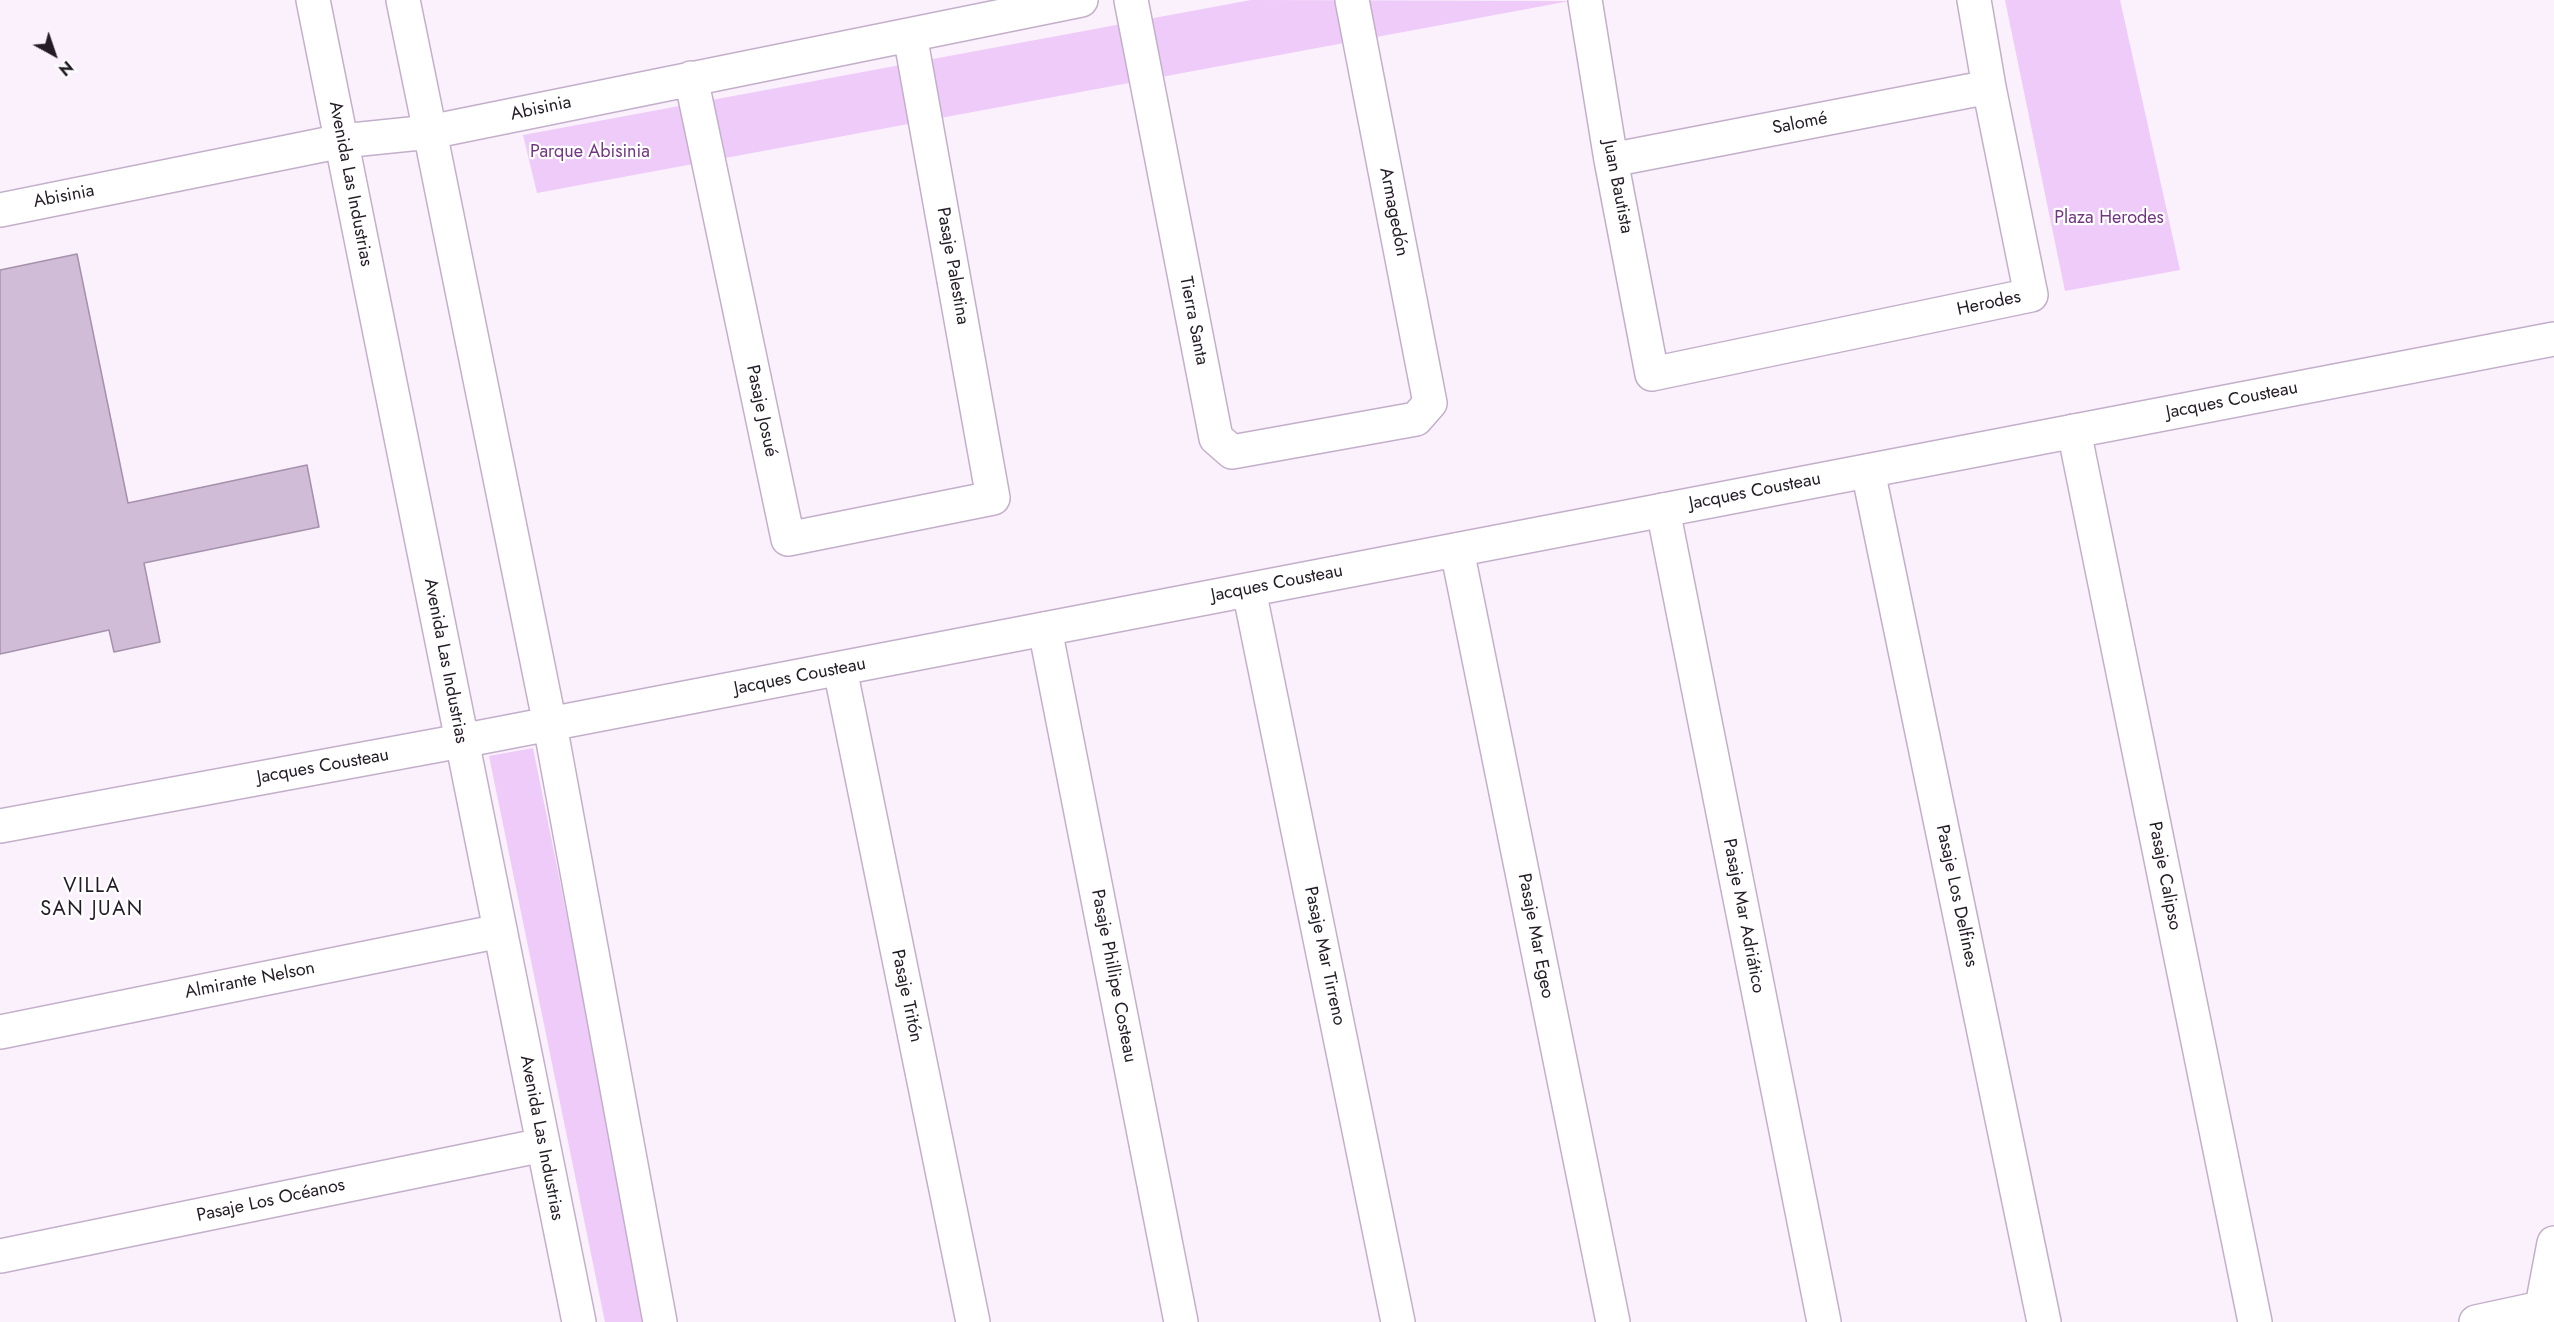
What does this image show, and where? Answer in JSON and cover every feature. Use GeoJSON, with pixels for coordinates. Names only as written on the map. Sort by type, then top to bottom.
{"type":"FeatureCollection","features":[{"type":"Feature","properties":{"kind":"street","name":"Avenida Las Industrias"},"geometry":{"type":"LineString","coordinates":[[313,0],[579,1322]]}},
{"type":"Feature","properties":{"kind":"street"},"geometry":{"type":"LineString","coordinates":[[403,0],[550,725],[660,1322]]}},
{"type":"Feature","properties":{"kind":"street","name":"Abisinia"},"geometry":{"type":"LineString","coordinates":[[0,210],[342,141],[430,132],[1081,0]]}},
{"type":"Feature","properties":{"kind":"street","name":"Tierra Santa"},"geometry":{"type":"LineString","coordinates":[[1131,0],[1216,438],[1232,452],[1416,419]]}},
{"type":"Feature","properties":{"kind":"street","name":"Armagedón"},"geometry":{"type":"LineString","coordinates":[[1352,0],[1430,403],[1416,419]]}},
{"type":"Feature","properties":{"kind":"street","name":"Juan Bautista"},"geometry":{"type":"LineString","coordinates":[[1585,0],[1611,160],[1652,374]]}},
{"type":"Feature","properties":{"kind":"street","name":"Herodes"},"geometry":{"type":"LineString","coordinates":[[1652,374],[2031,295],[1974,0]]}},
{"type":"Feature","properties":{"kind":"street","name":"Pasaje Palestina"},"geometry":{"type":"LineString","coordinates":[[910,35],[993,498]]}},
{"type":"Feature","properties":{"kind":"street","name":"Pasaje Josué"},"geometry":{"type":"LineString","coordinates":[[692,78],[788,539],[993,498]]}},
{"type":"Feature","properties":{"kind":"street","name":"Salomé"},"geometry":{"type":"LineString","coordinates":[[1611,160],[1989,87]]}},
{"type":"Feature","properties":{"kind":"street","name":"Jacques Cousteau"},"geometry":{"type":"LineString","coordinates":[[0,826],[550,725],[2554,339]]}},
{"type":"Feature","properties":{"kind":"street","name":"Pasaje Calipso"},"geometry":{"type":"LineString","coordinates":[[2074,431],[2254,1322]]}},
{"type":"Feature","properties":{"kind":"street","name":"Pasaje Los Delfines"},"geometry":{"type":"LineString","coordinates":[[1868,471],[2044,1322]]}},
{"type":"Feature","properties":{"kind":"street","name":"Pasaje Mar Adriático"},"geometry":{"type":"LineString","coordinates":[[1662,510],[1824,1322]]}},
{"type":"Feature","properties":{"kind":"street","name":"Pasaje Mar Egeo"},"geometry":{"type":"LineString","coordinates":[[1457,550],[1613,1322]]}},
{"type":"Feature","properties":{"kind":"street","name":"Pasaje Mar Tirreno"},"geometry":{"type":"LineString","coordinates":[[1249,590],[1398,1322]]}},
{"type":"Feature","properties":{"kind":"street","name":"Pasaje Phillipe Costeau"},"geometry":{"type":"LineString","coordinates":[[1045,629],[1181,1322]]}},
{"type":"Feature","properties":{"kind":"street","name":"Pasaje Tritón"},"geometry":{"type":"LineString","coordinates":[[840,669],[973,1322]]}},
{"type":"Feature","properties":{"kind":"street","name":"Almirante Nelson"},"geometry":{"type":"LineString","coordinates":[[0,1032],[500,931]]}},
{"type":"Feature","properties":{"kind":"street","name":"Pasaje Los Océanos"},"geometry":{"type":"LineString","coordinates":[[0,1256],[543,1145]]}},
{"type":"Feature","properties":{"kind":"street"},"geometry":{"type":"LineString","coordinates":[[2476,1322],[2540,1315],[2554,1243]]}},
{"type":"Feature","properties":{"kind":"green space","name":"Parque Abisinia"},"geometry":{"type":"Polygon","coordinates":[[[1251,0],[1570,1],[537,193],[523,135],[1251,0]]]}},
{"type":"Feature","properties":{"kind":"green space","name":"Plaza Herodes"},"geometry":{"type":"Polygon","coordinates":[[[2005,0],[2120,0],[2180,270],[2065,291],[2005,0]]]}},
{"type":"Feature","properties":{"kind":"green space"},"geometry":{"type":"Polygon","coordinates":[[[533,748],[649,1322],[605,1322],[489,756],[533,748]]]}},
{"type":"Feature","properties":{"kind":"building"},"geometry":{"type":"Polygon","coordinates":[[[77,254],[128,503],[307,465],[319,527],[144,563],[160,642],[114,652],[109,630],[0,654],[0,270],[77,254]]]}},
{"type":"Feature","properties":{"kind":"district","name":"VILLA SAN JUAN"},"geometry":{"type":"Point","coordinates":[92,898]}}]}
